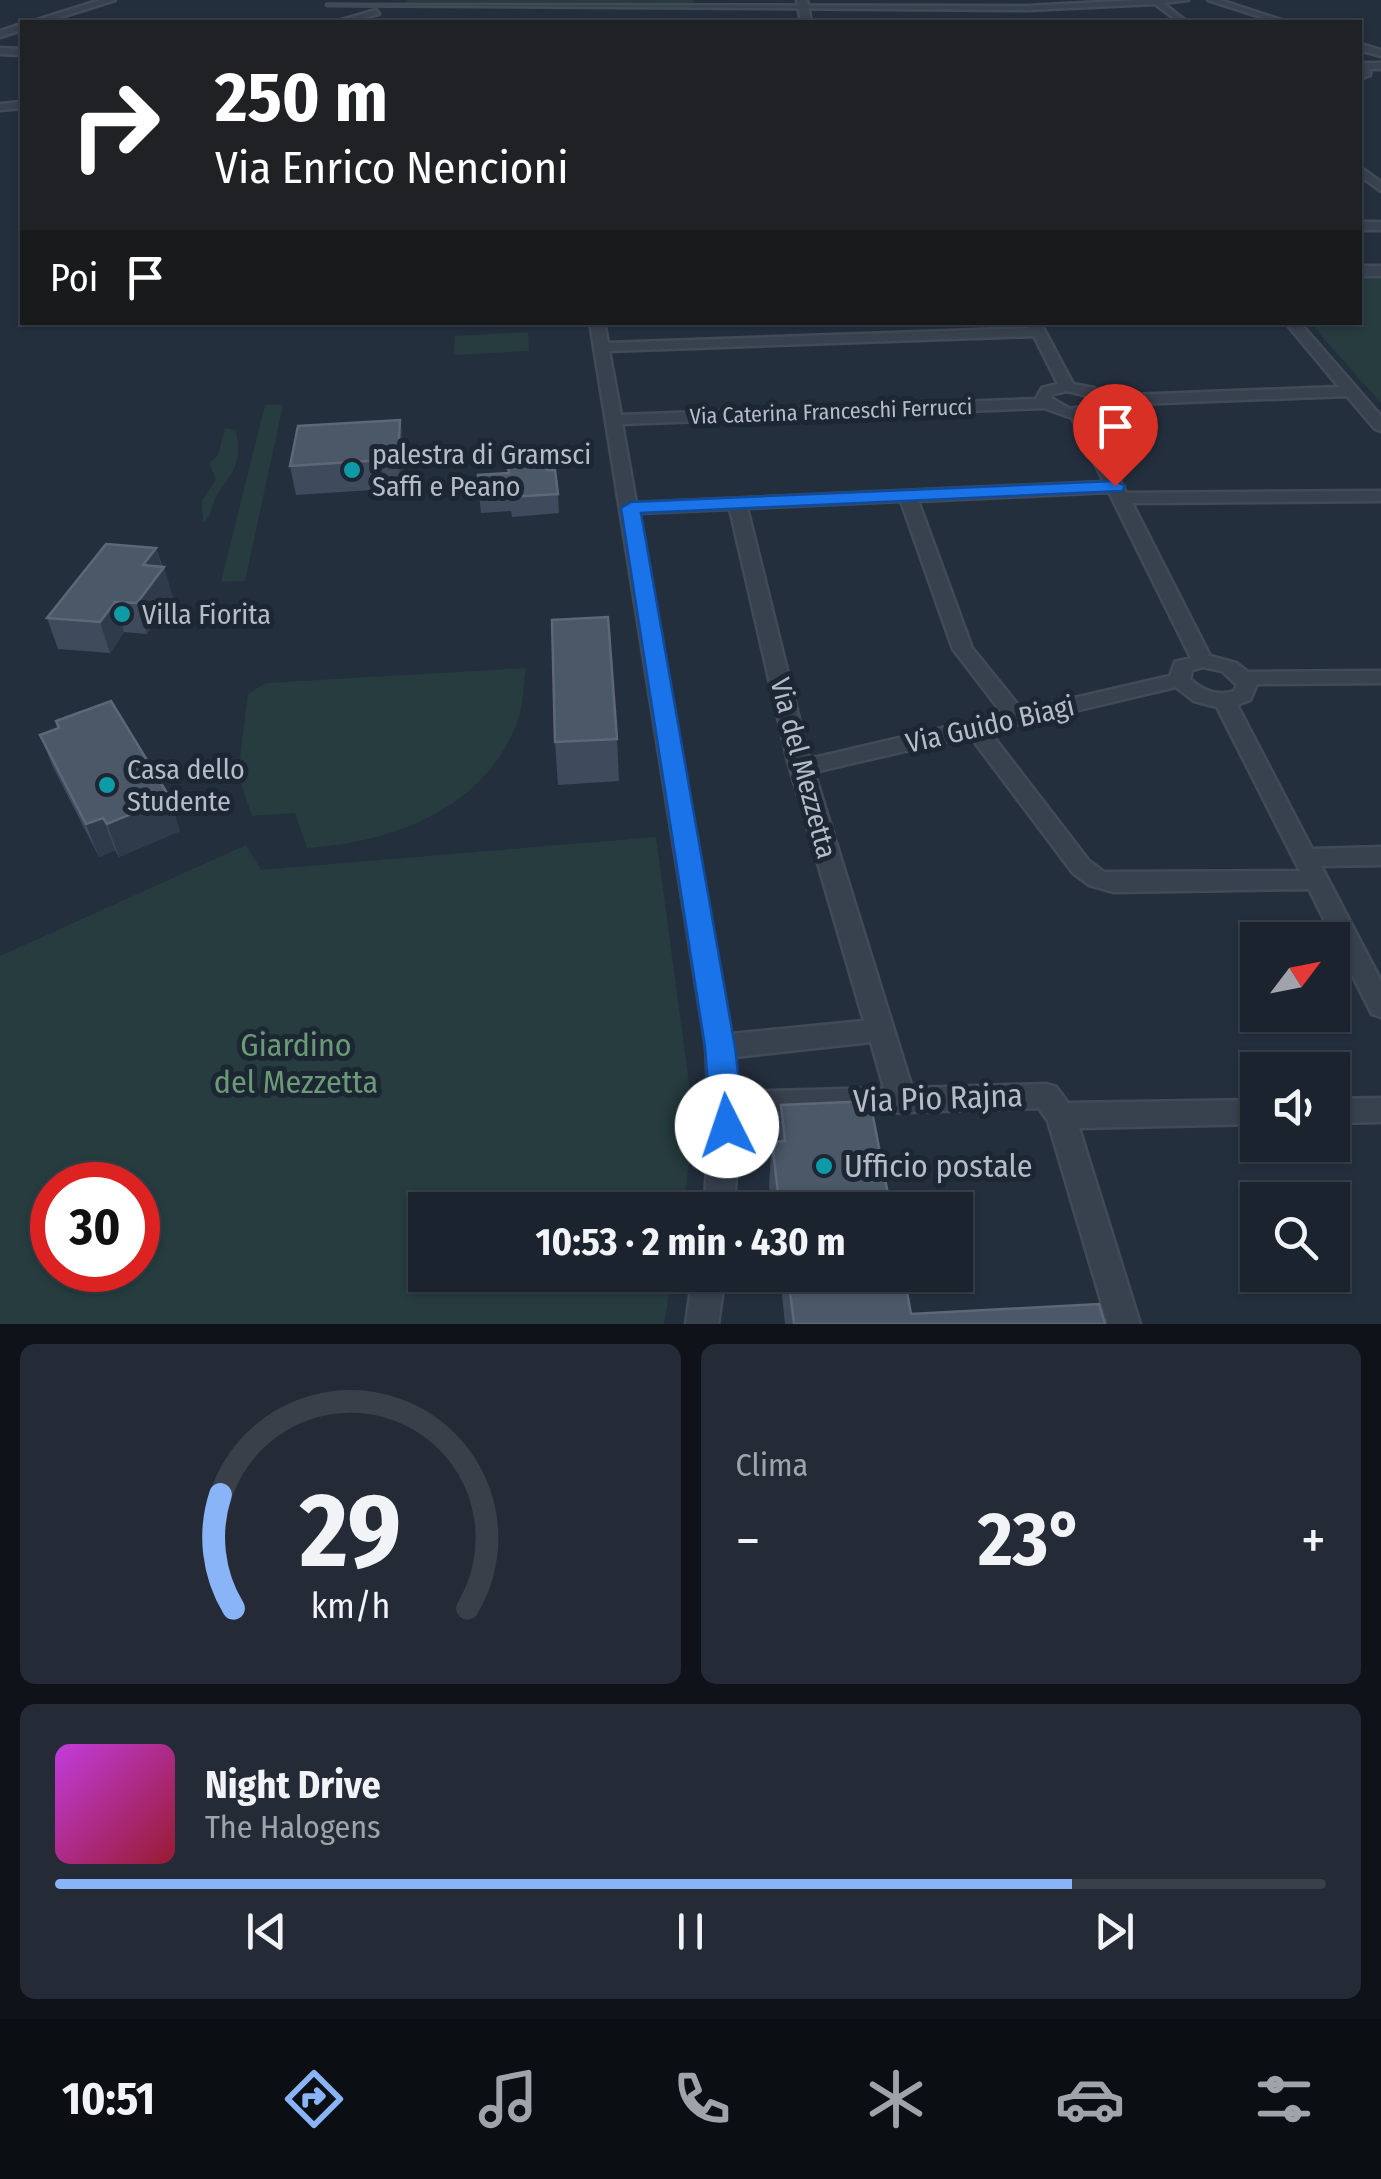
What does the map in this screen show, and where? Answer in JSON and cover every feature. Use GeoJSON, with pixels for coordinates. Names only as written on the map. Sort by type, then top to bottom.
{"type":"FeatureCollection","features":[{"type":"Feature","properties":{"kind":"street"},"geometry":{"type":"LineString","coordinates":[[43,20],[110,0]]}},
{"type":"Feature","properties":{"kind":"street"},"geometry":{"type":"LineString","coordinates":[[90,20],[118,0]]}},
{"type":"Feature","properties":{"kind":"street"},"geometry":{"type":"LineString","coordinates":[[330,2],[1028,8],[1184,0]]}},
{"type":"Feature","properties":{"kind":"street"},"geometry":{"type":"LineString","coordinates":[[1212,0],[1277,20]]}},
{"type":"Feature","properties":{"kind":"street"},"geometry":{"type":"LineString","coordinates":[[343,20],[392,3]]}},
{"type":"Feature","properties":{"kind":"street"},"geometry":{"type":"LineString","coordinates":[[1201,3],[1256,20]]}},
{"type":"Feature","properties":{"kind":"street"},"geometry":{"type":"LineString","coordinates":[[1158,4],[1180,20]]}},
{"type":"Feature","properties":{"kind":"street"},"geometry":{"type":"LineString","coordinates":[[566,20],[578,6]]}},
{"type":"Feature","properties":{"kind":"street"},"geometry":{"type":"LineString","coordinates":[[1028,8],[1038,20]]}},
{"type":"Feature","properties":{"kind":"street"},"geometry":{"type":"LineString","coordinates":[[1369,66],[1381,76]]}},
{"type":"Feature","properties":{"kind":"street"},"geometry":{"type":"LineString","coordinates":[[1362,173],[1381,175]]}},
{"type":"Feature","properties":{"kind":"street"},"geometry":{"type":"LineString","coordinates":[[1362,173],[1381,188]]}},
{"type":"Feature","properties":{"kind":"street"},"geometry":{"type":"LineString","coordinates":[[598,325],[720,1047],[728,1104],[721,1192]]}},
{"type":"Feature","properties":{"kind":"street"},"geometry":{"type":"LineString","coordinates":[[1294,325],[1381,426]]}},
{"type":"Feature","properties":{"kind":"street"},"geometry":{"type":"LineString","coordinates":[[601,347],[1036,327],[1067,387]]}},
{"type":"Feature","properties":{"kind":"street"},"geometry":{"type":"LineString","coordinates":[[1101,400],[1096,410],[1078,414],[1046,403],[1047,391],[1067,387],[1089,391],[1101,400],[1349,391]]}},
{"type":"Feature","properties":{"kind":"street","name":"Via Caterina Franceschi Ferrucci"},"geometry":{"type":"LineString","coordinates":[[616,420],[1046,403]]}},
{"type":"Feature","properties":{"kind":"street"},"geometry":{"type":"LineString","coordinates":[[1078,414],[1203,661]]}},
{"type":"Feature","properties":{"kind":"street"},"geometry":{"type":"LineString","coordinates":[[631,508],[1118,492],[1381,496]]}},
{"type":"Feature","properties":{"kind":"street"},"geometry":{"type":"LineString","coordinates":[[908,496],[962,649],[1016,718]]}},
{"type":"Feature","properties":{"kind":"street","name":"Via del Mezzetta"},"geometry":{"type":"LineString","coordinates":[[737,504],[801,768],[901,1098]]}},
{"type":"Feature","properties":{"kind":"street"},"geometry":{"type":"LineString","coordinates":[[1203,661],[1227,666],[1244,678],[1247,685],[1243,695],[1225,702],[1198,695],[1180,680],[1182,666],[1203,661]]}},
{"type":"Feature","properties":{"kind":"street"},"geometry":{"type":"LineString","coordinates":[[1244,678],[1381,676]]}},
{"type":"Feature","properties":{"kind":"street","name":"Via Guido Biagi"},"geometry":{"type":"LineString","coordinates":[[801,768],[1180,680]]}},
{"type":"Feature","properties":{"kind":"street"},"geometry":{"type":"LineString","coordinates":[[1225,702],[1381,1006]]}},
{"type":"Feature","properties":{"kind":"street"},"geometry":{"type":"LineString","coordinates":[[975,727],[1080,868],[1097,879],[1114,883],[1313,869],[1381,856]]}},
{"type":"Feature","properties":{"kind":"street"},"geometry":{"type":"LineString","coordinates":[[720,1047],[880,1030]]}},
{"type":"Feature","properties":{"kind":"street","name":"Via Pio Rajna"},"geometry":{"type":"LineString","coordinates":[[728,1104],[1038,1094],[1053,1102],[1062,1116],[1240,1112]]}},
{"type":"Feature","properties":{"kind":"street"},"geometry":{"type":"LineString","coordinates":[[1350,1111],[1381,1110]]}},
{"type":"Feature","properties":{"kind":"street"},"geometry":{"type":"LineString","coordinates":[[1062,1116],[1124,1324]]}},
{"type":"Feature","properties":{"kind":"street"},"geometry":{"type":"LineString","coordinates":[[702,1324],[707,1292]]}},
{"type":"Feature","properties":{"kind":"green space"},"geometry":{"type":"Polygon","coordinates":[[[693,0],[693,4],[405,3],[693,0]]]}},
{"type":"Feature","properties":{"kind":"green space"},"geometry":{"type":"Polygon","coordinates":[[[1362,276],[1381,277],[1381,403],[1312,325],[1362,325],[1362,276]]]}},
{"type":"Feature","properties":{"kind":"green space"},"geometry":{"type":"Polygon","coordinates":[[[528,332],[529,351],[454,355],[455,336],[528,332]]]}},
{"type":"Feature","properties":{"kind":"green space"},"geometry":{"type":"Polygon","coordinates":[[[265,405],[283,405],[245,581],[221,582],[265,405]]]}},
{"type":"Feature","properties":{"kind":"green space"},"geometry":{"type":"Polygon","coordinates":[[[225,428],[236,430],[237,459],[203,523],[202,501],[216,479],[209,463],[218,455],[225,428]]]}},
{"type":"Feature","properties":{"kind":"green space"},"geometry":{"type":"Polygon","coordinates":[[[526,668],[520,713],[503,751],[483,777],[432,816],[372,838],[307,848],[295,813],[252,816],[238,775],[248,694],[266,683],[526,668]]]}},
{"type":"Feature","properties":{"kind":"green space","name":"Giardino del Mezzetta"},"geometry":{"type":"Polygon","coordinates":[[[656,837],[691,1098],[692,1145],[685,1192],[408,1192],[408,1292],[669,1292],[664,1324],[0,1324],[0,956],[246,845],[261,870],[656,837]]]}},
{"type":"Feature","properties":{"kind":"building"},"geometry":{"type":"Polygon","coordinates":[[[400,420],[398,459],[290,466],[298,426],[400,420]]]}},
{"type":"Feature","properties":{"kind":"building"},"geometry":{"type":"Polygon","coordinates":[[[547,463],[547,470],[555,470],[558,494],[479,494],[478,475],[509,473],[508,466],[547,463]]]}},
{"type":"Feature","properties":{"kind":"building"},"geometry":{"type":"Polygon","coordinates":[[[106,544],[156,548],[143,565],[164,567],[137,603],[115,602],[100,622],[47,618],[106,544]]]}},
{"type":"Feature","properties":{"kind":"building"},"geometry":{"type":"Polygon","coordinates":[[[608,617],[617,739],[555,742],[552,620],[608,617]]]}},
{"type":"Feature","properties":{"kind":"building"},"geometry":{"type":"Polygon","coordinates":[[[111,701],[170,798],[107,824],[103,818],[86,824],[40,735],[59,728],[56,721],[111,701]]]}},
{"type":"Feature","properties":{"kind":"building"},"geometry":{"type":"Polygon","coordinates":[[[870,1101],[888,1192],[778,1192],[772,1142],[785,1141],[781,1105],[870,1101]]]}},
{"type":"Feature","properties":{"kind":"building"},"geometry":{"type":"Polygon","coordinates":[[[790,1292],[907,1292],[911,1314],[1099,1304],[1105,1324],[794,1324],[790,1292]]]}},
{"type":"Feature","properties":{"kind":"place","name":"palestra di Gramsci Saffi e Peano"},"geometry":{"type":"Point","coordinates":[352,470]}},
{"type":"Feature","properties":{"kind":"place","name":"Villa Fiorita"},"geometry":{"type":"Point","coordinates":[122,614]}},
{"type":"Feature","properties":{"kind":"place","name":"Casa dello Studente"},"geometry":{"type":"Point","coordinates":[107,785]}},
{"type":"Feature","properties":{"kind":"place","name":"Ufficio postale"},"geometry":{"type":"Point","coordinates":[824,1166]}},
{"type":"Feature","properties":{"kind":"route"},"geometry":{"type":"LineString","coordinates":[[727,1126],[720,1047],[631,508],[1115,486]]}}]}
